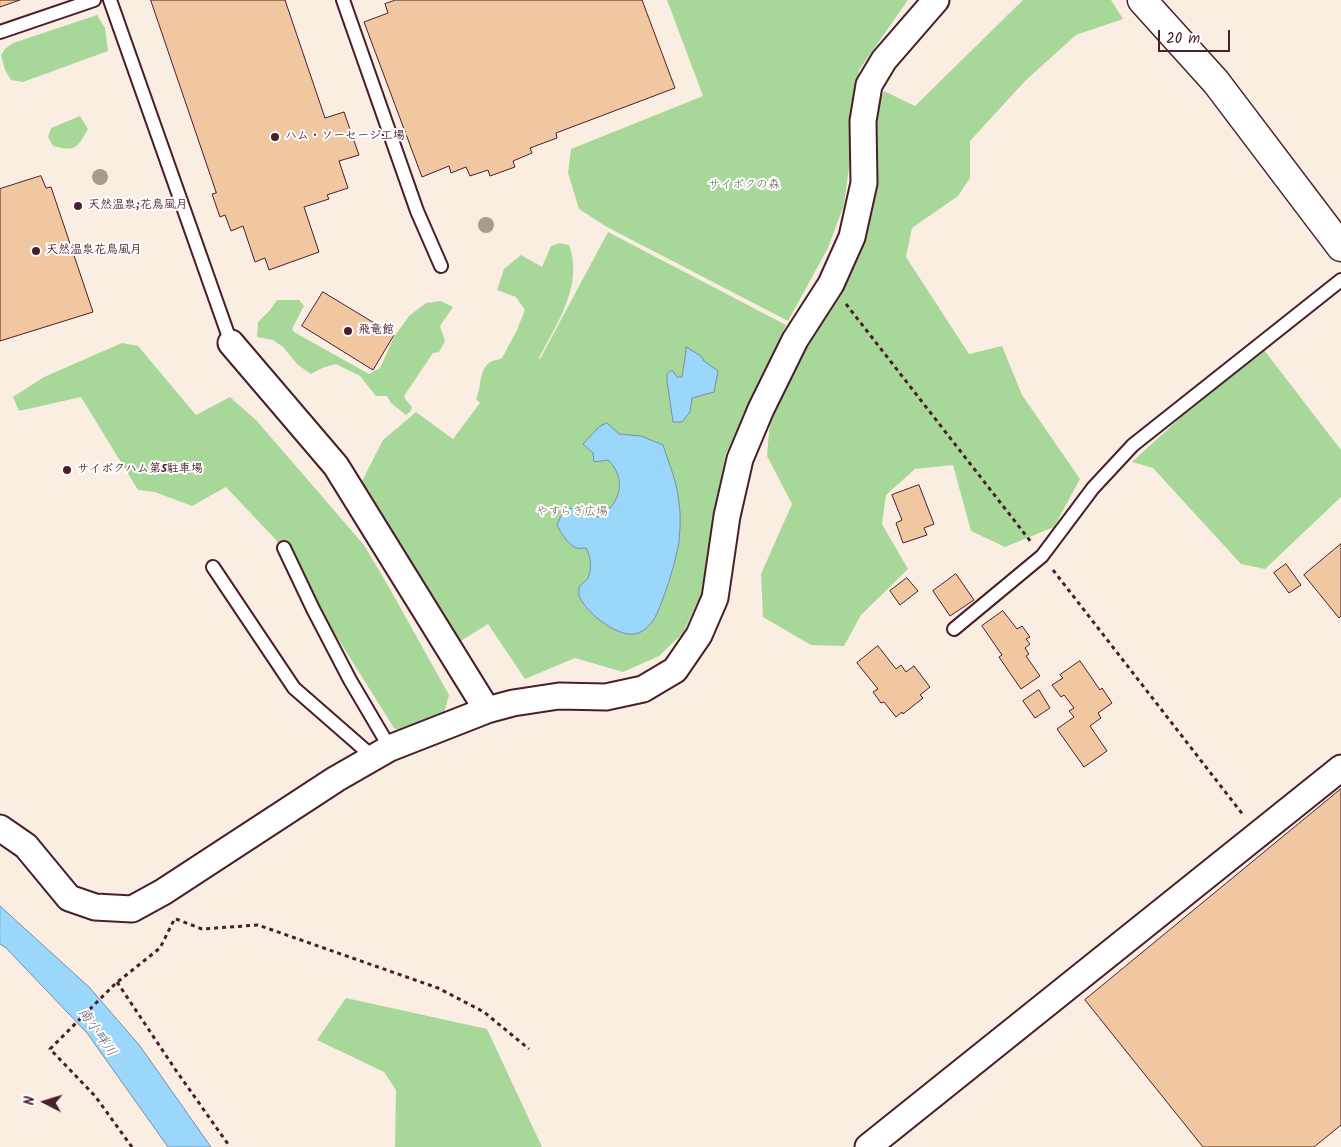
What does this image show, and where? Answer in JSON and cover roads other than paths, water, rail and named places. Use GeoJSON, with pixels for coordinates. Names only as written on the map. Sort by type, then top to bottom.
{"type":"FeatureCollection","features":[{"type":"Feature","properties":{"kind":"street"},"geometry":{"type":"LineString","coordinates":[[0,828],[26,846],[69,898],[96,908],[132,909],[163,892],[336,779],[382,753],[487,710],[513,703],[559,696],[606,697],[643,689],[675,670],[699,635],[715,598],[727,516],[740,459],[761,409],[795,340],[832,284],[852,237],[864,183],[863,122],[869,85],[884,60],[936,0]]}},
{"type":"Feature","properties":{"kind":"street"},"geometry":{"type":"LineString","coordinates":[[1142,0],[1216,82],[1341,247]]}},
{"type":"Feature","properties":{"kind":"street"},"geometry":{"type":"LineString","coordinates":[[231,343],[336,466],[487,710]]}},
{"type":"Feature","properties":{"kind":"street"},"geometry":{"type":"LineString","coordinates":[[868,1147],[1341,768]]}},
{"type":"Feature","properties":{"kind":"lane"},"geometry":{"type":"LineString","coordinates":[[0,32],[94,0]]}},
{"type":"Feature","properties":{"kind":"lane"},"geometry":{"type":"LineString","coordinates":[[110,0],[231,343]]}},
{"type":"Feature","properties":{"kind":"lane"},"geometry":{"type":"LineString","coordinates":[[343,0],[417,211],[441,266]]}},
{"type":"Feature","properties":{"kind":"lane"},"geometry":{"type":"LineString","coordinates":[[954,629],[1042,556],[1093,488],[1134,445],[1341,280]]}},
{"type":"Feature","properties":{"kind":"lane"},"geometry":{"type":"LineString","coordinates":[[284,548],[345,671],[382,753]]}},
{"type":"Feature","properties":{"kind":"lane"},"geometry":{"type":"LineString","coordinates":[[214,567],[294,688],[382,753]]}},
{"type":"Feature","properties":{"kind":"water"},"geometry":{"type":"Polygon","coordinates":[[[686,347],[701,356],[704,361],[718,371],[714,392],[692,398],[690,412],[682,422],[673,422],[667,374],[672,370],[677,377],[682,377],[686,347]]]}},
{"type":"Feature","properties":{"kind":"water"},"geometry":{"type":"Polygon","coordinates":[[[607,423],[619,434],[641,436],[663,445],[678,497],[680,518],[679,542],[665,594],[652,623],[642,631],[631,634],[622,633],[605,624],[584,604],[579,596],[579,587],[589,574],[589,555],[586,548],[578,548],[571,545],[557,525],[561,516],[569,508],[576,509],[588,516],[599,517],[606,512],[617,498],[619,483],[614,467],[608,460],[594,462],[593,453],[583,444],[599,427],[607,423]]]}},
{"type":"Feature","properties":{"kind":"water","name":"南小畔川"},"geometry":{"type":"Polygon","coordinates":[[[0,906],[89,987],[140,1046],[211,1147],[168,1147],[87,1033],[0,944],[0,906]]]}},
{"type":"Feature","properties":{"kind":"place","name":"ハム・ソーセージ工場"},"geometry":{"type":"Point","coordinates":[275,137]}},
{"type":"Feature","properties":{"kind":"place","name":"天然温泉;花鳥風月"},"geometry":{"type":"Point","coordinates":[78,206]}},
{"type":"Feature","properties":{"kind":"place","name":"天然温泉花鳥風月"},"geometry":{"type":"Point","coordinates":[36,251]}},
{"type":"Feature","properties":{"kind":"place","name":"飛竜館"},"geometry":{"type":"Point","coordinates":[348,331]}},
{"type":"Feature","properties":{"kind":"place","name":"サイボクハム第5駐車場"},"geometry":{"type":"Point","coordinates":[67,470]}},
{"type":"Feature","properties":{"kind":"park label","name":"サイボクの森"},"geometry":{"type":"Point","coordinates":[744,186]}},
{"type":"Feature","properties":{"kind":"park label","name":"やすらぎ広場"},"geometry":{"type":"Point","coordinates":[572,513]}}]}
